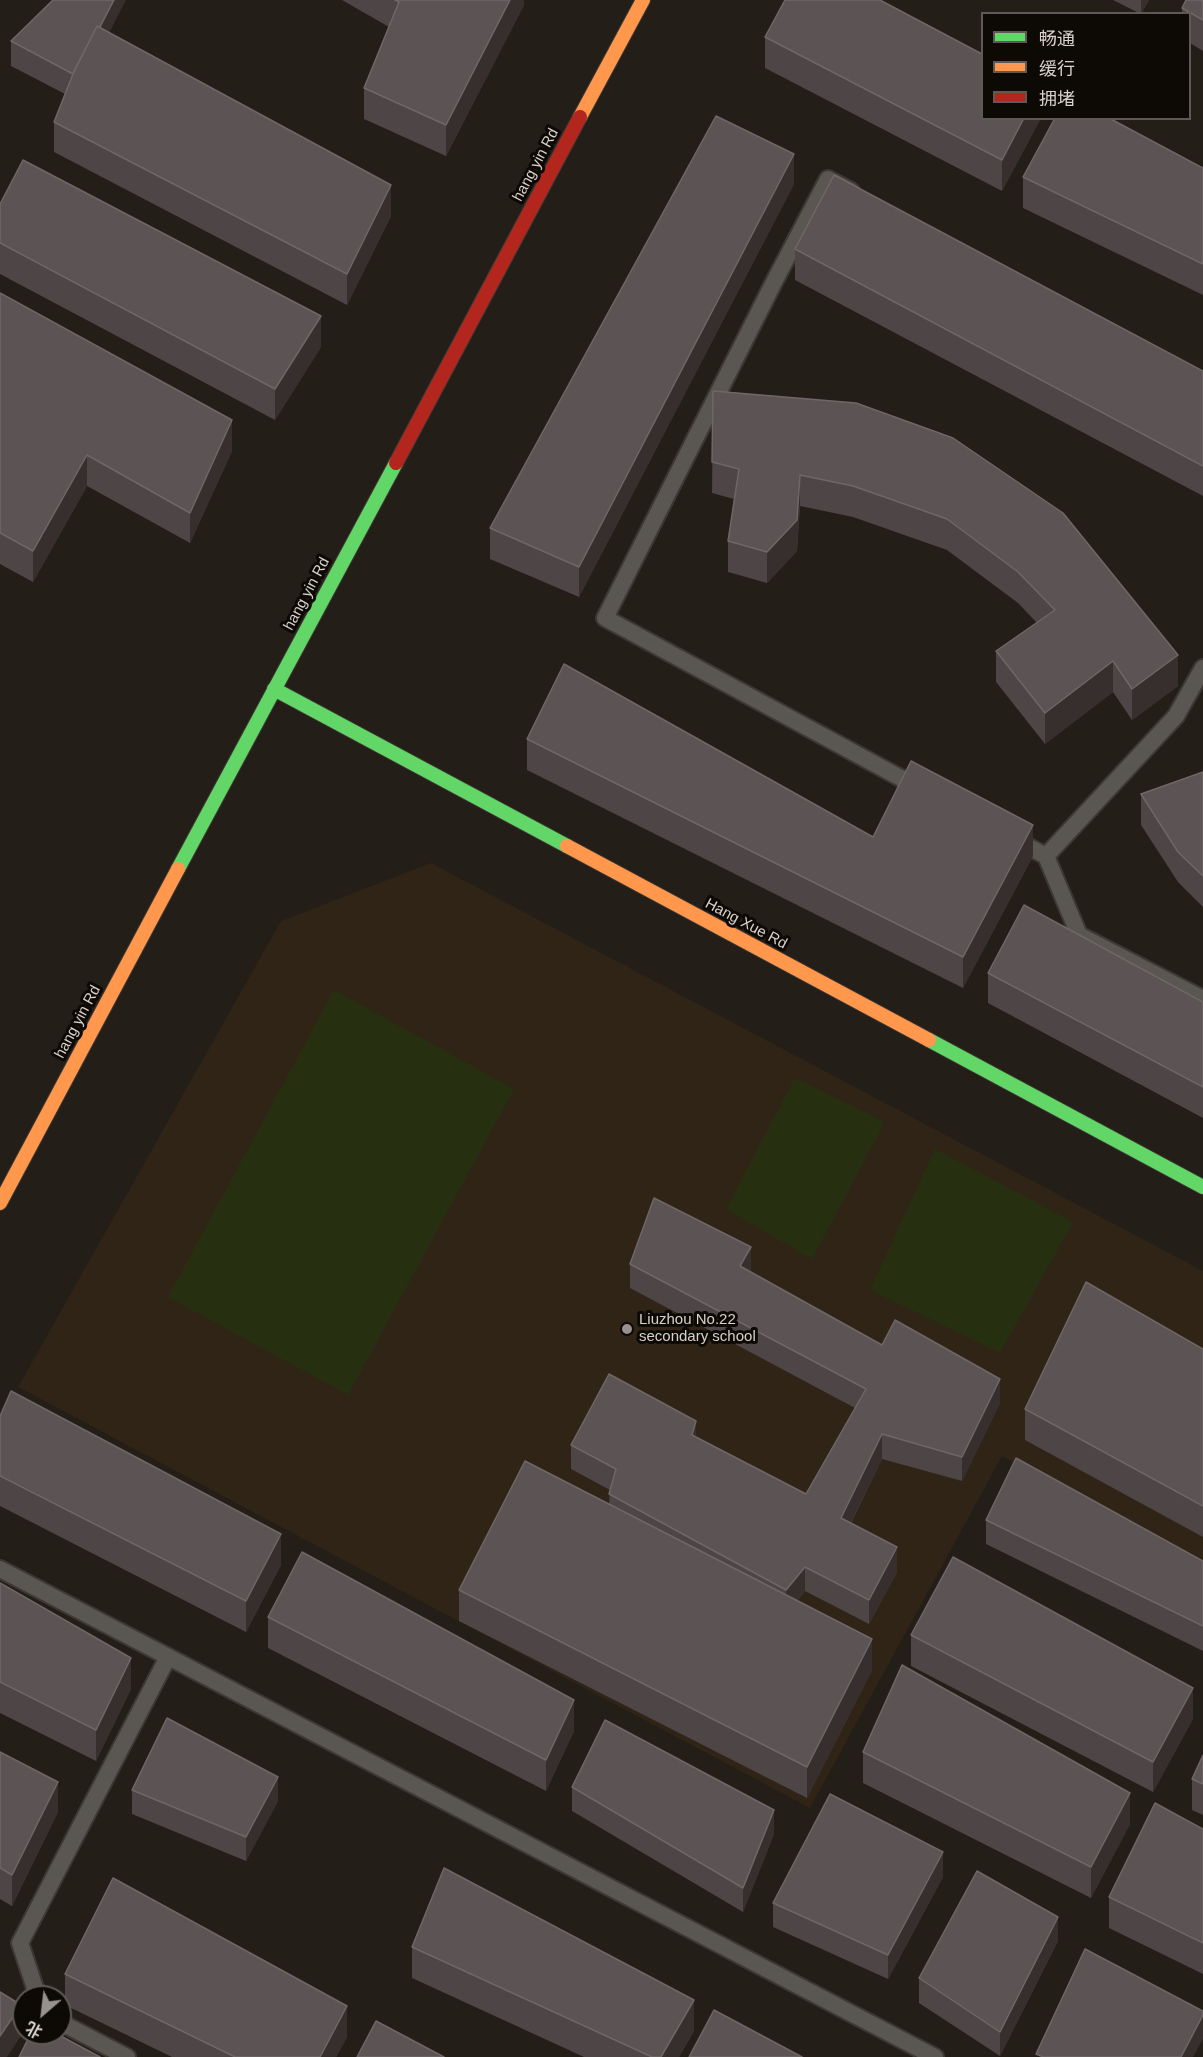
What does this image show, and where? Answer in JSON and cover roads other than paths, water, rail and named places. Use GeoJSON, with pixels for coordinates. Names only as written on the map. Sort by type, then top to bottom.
{"type":"FeatureCollection","features":[{"type":"Feature","properties":{"kind":"main road","name":"hang yin Rd"},"geometry":{"type":"LineString","coordinates":[[0,1203],[643,0]]}},
{"type":"Feature","properties":{"kind":"main road","name":"Hang Xue Rd"},"geometry":{"type":"LineString","coordinates":[[274,689],[1203,1188]]}},
{"type":"Feature","properties":{"kind":"lane"},"geometry":{"type":"LineString","coordinates":[[870,201],[828,179],[605,618],[931,794]]}},
{"type":"Feature","properties":{"kind":"lane"},"geometry":{"type":"LineString","coordinates":[[1046,856],[1176,716],[1203,668]]}},
{"type":"Feature","properties":{"kind":"lane"},"geometry":{"type":"LineString","coordinates":[[994,828],[1046,856],[1079,935],[1203,999]]}},
{"type":"Feature","properties":{"kind":"lane"},"geometry":{"type":"LineString","coordinates":[[0,1569],[935,2057]]}},
{"type":"Feature","properties":{"kind":"lane"},"geometry":{"type":"LineString","coordinates":[[34,1985],[20,1943],[168,1657]]}},
{"type":"Feature","properties":{"kind":"lane"},"geometry":{"type":"LineString","coordinates":[[72,2028],[127,2057]]}},
{"type":"Feature","properties":{"kind":"place","name":"Liuzhou No.22 secondary school"},"geometry":{"type":"Point","coordinates":[627,1329]}}]}
